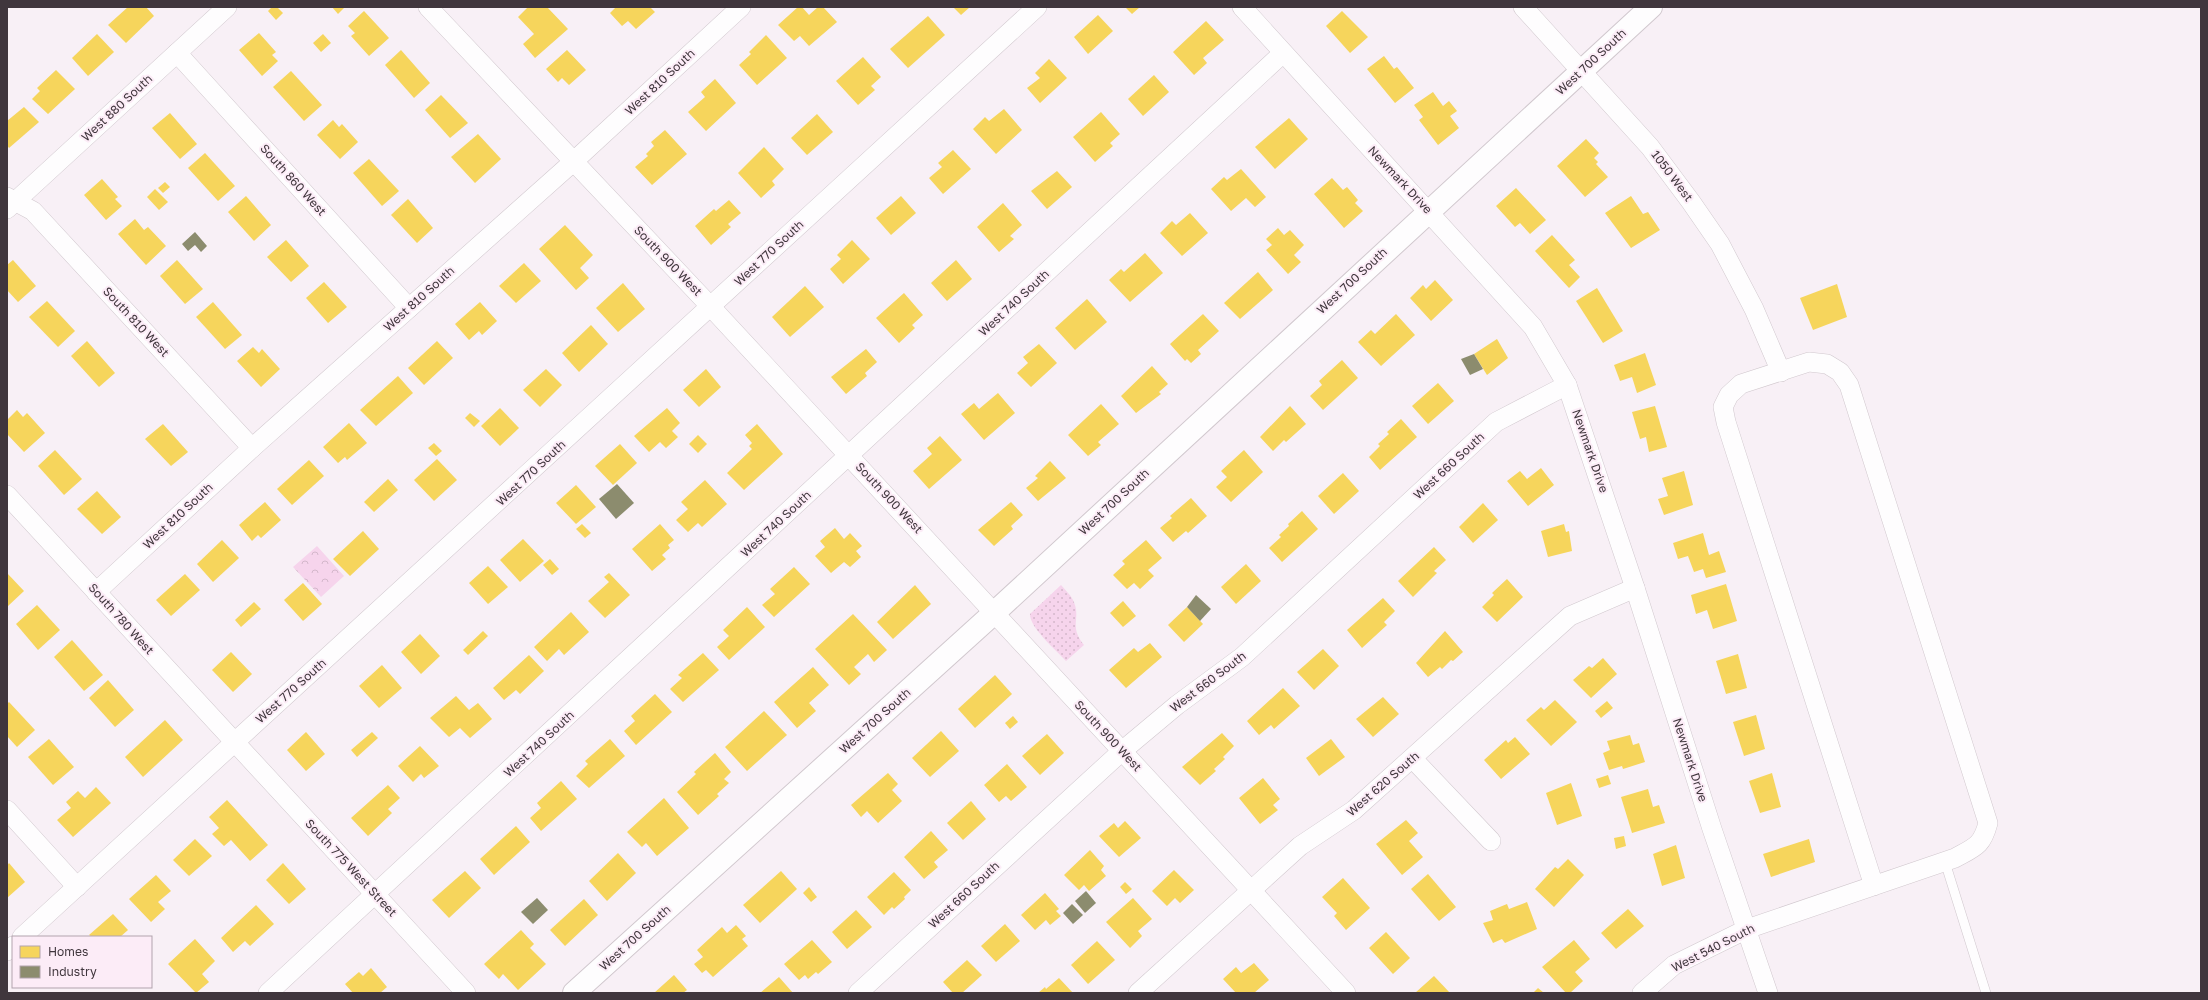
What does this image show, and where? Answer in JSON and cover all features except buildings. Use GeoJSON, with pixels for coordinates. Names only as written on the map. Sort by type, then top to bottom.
{"type":"FeatureCollection","features":[{"type":"Feature","properties":{"kind":"street","name":"West 880 South"},"geometry":{"type":"LineString","coordinates":[[10,202],[227,7]]}},
{"type":"Feature","properties":{"kind":"street","name":"South 900 West"},"geometry":{"type":"LineString","coordinates":[[428,7],[711,307],[1346,993]]}},
{"type":"Feature","properties":{"kind":"street","name":"West 770 South"},"geometry":{"type":"LineString","coordinates":[[23,936],[1037,7]]}},
{"type":"Feature","properties":{"kind":"street","name":"Newmark Drive"},"geometry":{"type":"LineString","coordinates":[[1242,7],[1533,328],[1567,385],[1635,588],[1712,829],[1768,993]]}},
{"type":"Feature","properties":{"kind":"street","name":"1050 West"},"geometry":{"type":"LineString","coordinates":[[1523,7],[1650,147],[1720,244],[1754,309],[1781,372]]}},
{"type":"Feature","properties":{"kind":"street","name":"West 700 South"},"geometry":{"type":"LineString","coordinates":[[574,993],[994,613],[1428,211],[1651,7]]}},
{"type":"Feature","properties":{"kind":"street","name":"West 810 South"},"geometry":{"type":"LineString","coordinates":[[96,592],[252,448],[573,162],[732,10]]}},
{"type":"Feature","properties":{"kind":"street","name":"South 860 West"},"geometry":{"type":"LineString","coordinates":[[177,53],[409,308]]}},
{"type":"Feature","properties":{"kind":"street","name":"West 740 South"},"geometry":{"type":"LineString","coordinates":[[268,993],[376,895],[1283,53]]}},
{"type":"Feature","properties":{"kind":"street","name":"South 810 West"},"geometry":{"type":"LineString","coordinates":[[10,202],[33,211],[252,448]]}},
{"type":"Feature","properties":{"kind":"street","name":"West 540 South"},"geometry":{"type":"LineString","coordinates":[[1642,993],[1674,965],[1746,929],[1836,899],[1945,862],[1972,849],[1984,839],[1988,823],[1849,385],[1840,372],[1828,364],[1809,362],[1741,384],[1729,395],[1723,407],[1726,422],[1874,886]]}},
{"type":"Feature","properties":{"kind":"street","name":"West 660 South"},"geometry":{"type":"LineString","coordinates":[[858,993],[1122,750],[1177,705],[1242,657],[1496,422],[1567,385]]}},
{"type":"Feature","properties":{"kind":"street","name":"South 780 West"},"geometry":{"type":"LineString","coordinates":[[7,495],[234,743]]}},
{"type":"Feature","properties":{"kind":"street","name":"West 620 South"},"geometry":{"type":"LineString","coordinates":[[1138,993],[1300,846],[1354,810],[1413,759],[1570,616],[1635,588]]}},
{"type":"Feature","properties":{"kind":"street","name":"South 775 West Street"},"geometry":{"type":"LineString","coordinates":[[234,743],[466,993]]}},
{"type":"Feature","properties":{"kind":"street"},"geometry":{"type":"LineString","coordinates":[[1413,759],[1491,841]]}},
{"type":"Feature","properties":{"kind":"street"},"geometry":{"type":"LineString","coordinates":[[7,810],[77,887]]}},
{"type":"Feature","properties":{"kind":"lane"},"geometry":{"type":"LineString","coordinates":[[1945,862],[1986,993]]}},
{"type":"Feature","properties":{"kind":"green space"},"geometry":{"type":"Polygon","coordinates":[[[317,546],[344,576],[321,597],[293,567],[317,546]]]}},
{"type":"Feature","properties":{"kind":"green space"},"geometry":{"type":"Polygon","coordinates":[[[1061,585],[1073,600],[1076,612],[1077,632],[1084,645],[1066,661],[1039,632],[1031,619],[1030,614],[1061,585]]]}}]}
